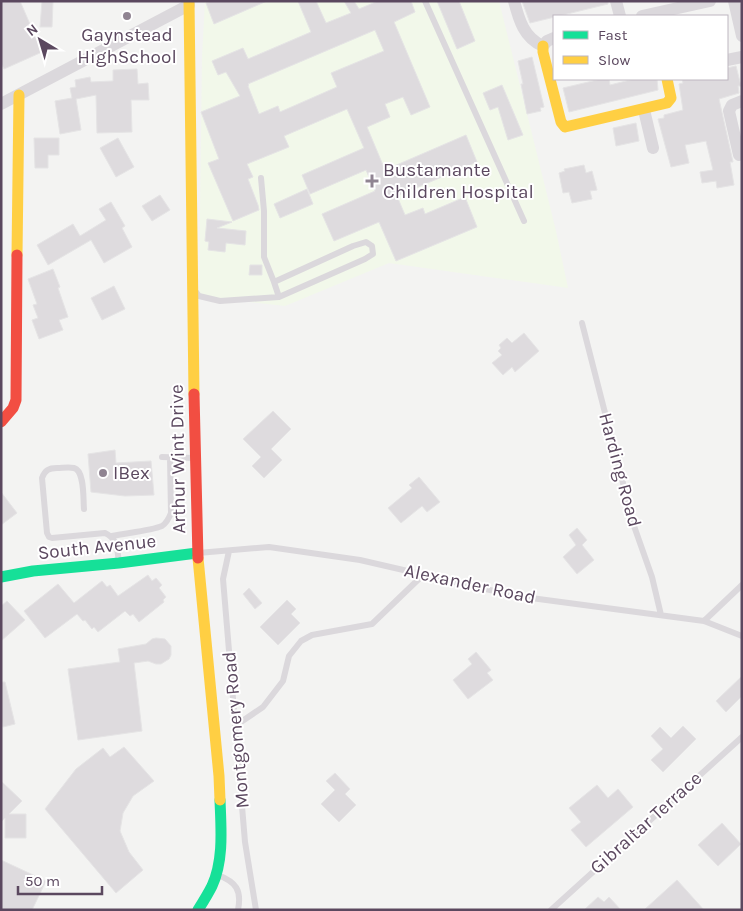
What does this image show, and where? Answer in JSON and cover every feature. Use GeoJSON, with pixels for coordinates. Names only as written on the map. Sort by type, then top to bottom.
{"type":"FeatureCollection","features":[{"type":"Feature","properties":{"kind":"main road","name":"Arthur Wint Drive"},"geometry":{"type":"LineString","coordinates":[[189,3],[197,553],[219,776],[222,829],[218,868],[212,886],[198,910]]}},
{"type":"Feature","properties":{"kind":"main road"},"geometry":{"type":"LineString","coordinates":[[543,46],[542,52],[561,122],[564,126],[570,127],[667,103],[671,96],[667,80]]}},
{"type":"Feature","properties":{"kind":"main road"},"geometry":{"type":"LineString","coordinates":[[1,422],[13,408],[16,400],[20,95]]}},
{"type":"Feature","properties":{"kind":"main road","name":"South Avenue"},"geometry":{"type":"LineString","coordinates":[[1,577],[33,571],[197,553]]}},
{"type":"Feature","properties":{"kind":"street"},"geometry":{"type":"LineString","coordinates":[[514,1],[524,30],[533,42],[543,46],[547,41],[553,38]]}},
{"type":"Feature","properties":{"kind":"street"},"geometry":{"type":"LineString","coordinates":[[616,1],[620,15]]}},
{"type":"Feature","properties":{"kind":"street"},"geometry":{"type":"LineString","coordinates":[[647,15],[710,1]]}},
{"type":"Feature","properties":{"kind":"street"},"geometry":{"type":"LineString","coordinates":[[734,1],[742,36]]}},
{"type":"Feature","properties":{"kind":"street"},"geometry":{"type":"LineString","coordinates":[[1,104],[189,3]]}},
{"type":"Feature","properties":{"kind":"street"},"geometry":{"type":"LineString","coordinates":[[728,60],[742,57]]}},
{"type":"Feature","properties":{"kind":"street"},"geometry":{"type":"LineString","coordinates":[[739,155],[729,110],[732,105],[742,102]]}},
{"type":"Feature","properties":{"kind":"street"},"geometry":{"type":"LineString","coordinates":[[644,110],[653,148]]}},
{"type":"Feature","properties":{"kind":"lane"},"geometry":{"type":"LineString","coordinates":[[424,1],[524,221]]}},
{"type":"Feature","properties":{"kind":"lane"},"geometry":{"type":"LineString","coordinates":[[261,178],[264,256],[279,297]]}},
{"type":"Feature","properties":{"kind":"lane"},"geometry":{"type":"LineString","coordinates":[[192,284],[199,296],[220,301],[279,297],[365,259],[373,254],[372,246],[366,242],[353,246],[274,282]]}},
{"type":"Feature","properties":{"kind":"lane","name":"Harding Road"},"geometry":{"type":"LineString","coordinates":[[582,322],[634,526],[652,577],[661,615]]}},
{"type":"Feature","properties":{"kind":"lane"},"geometry":{"type":"LineString","coordinates":[[162,457],[195,458]]}},
{"type":"Feature","properties":{"kind":"lane"},"geometry":{"type":"LineString","coordinates":[[84,509],[82,477],[78,471],[73,468],[50,468],[44,473],[42,478],[48,537],[105,533],[112,536],[162,526],[168,521],[171,513],[170,457]]}},
{"type":"Feature","properties":{"kind":"lane"},"geometry":{"type":"LineString","coordinates":[[112,536],[116,543],[119,563]]}},
{"type":"Feature","properties":{"kind":"lane","name":"Alexander Road"},"geometry":{"type":"LineString","coordinates":[[197,553],[269,547],[360,560],[516,596],[704,621],[742,636]]}},
{"type":"Feature","properties":{"kind":"lane","name":"Montgomery Road"},"geometry":{"type":"LineString","coordinates":[[229,551],[223,578],[244,842],[256,910]]}},
{"type":"Feature","properties":{"kind":"lane"},"geometry":{"type":"LineString","coordinates":[[235,726],[263,707],[283,681],[289,656],[301,642],[312,635],[372,624],[424,574]]}},
{"type":"Feature","properties":{"kind":"lane"},"geometry":{"type":"LineString","coordinates":[[704,621],[742,585]]}},
{"type":"Feature","properties":{"kind":"lane","name":"Gibraltar Terrace"},"geometry":{"type":"LineString","coordinates":[[551,910],[742,737]]}},
{"type":"Feature","properties":{"kind":"lane"},"geometry":{"type":"LineString","coordinates":[[216,874],[236,885],[239,894],[238,910]]}},
{"type":"Feature","properties":{"kind":"shaded area","name":"Bustamante Children Hospital"},"geometry":{"type":"Polygon","coordinates":[[[205,1],[499,1],[556,231],[568,288],[389,263],[285,306],[199,296],[202,56],[205,1]]]}},
{"type":"Feature","properties":{"kind":"building"},"geometry":{"type":"Polygon","coordinates":[[[1,1],[20,1],[42,52],[4,69],[1,63],[1,1]]]}},
{"type":"Feature","properties":{"kind":"building"},"geometry":{"type":"Polygon","coordinates":[[[42,1],[53,1],[52,27],[40,27],[42,1]]]}},
{"type":"Feature","properties":{"kind":"building"},"geometry":{"type":"Polygon","coordinates":[[[211,1],[267,1],[214,24],[206,3],[211,1]]]}},
{"type":"Feature","properties":{"kind":"building"},"geometry":{"type":"Polygon","coordinates":[[[298,1],[316,1],[326,23],[351,13],[344,1],[354,1],[359,9],[378,1],[411,1],[415,12],[394,22],[430,107],[411,115],[403,97],[385,104],[390,117],[367,127],[385,170],[466,135],[477,162],[397,196],[405,215],[423,208],[425,214],[465,197],[477,227],[396,261],[379,222],[334,241],[322,214],[375,191],[366,170],[310,194],[302,175],[364,148],[347,109],[284,136],[289,147],[247,164],[253,177],[248,179],[259,210],[233,221],[208,163],[219,159],[201,112],[240,96],[226,72],[218,75],[212,61],[243,48],[248,59],[311,32],[298,1]],[[375,30],[248,84],[248,86],[259,114],[278,106],[280,112],[337,87],[331,73],[384,51],[375,30]]]}},
{"type":"Feature","properties":{"kind":"building"},"geometry":{"type":"Polygon","coordinates":[[[437,1],[459,1],[475,41],[457,49],[437,1]]]}},
{"type":"Feature","properties":{"kind":"building"},"geometry":{"type":"Polygon","coordinates":[[[522,1],[608,1],[608,4],[563,15],[553,15],[553,17],[530,23],[522,1]]]}},
{"type":"Feature","properties":{"kind":"building"},"geometry":{"type":"Polygon","coordinates":[[[532,57],[544,107],[540,108],[541,111],[527,114],[518,61],[532,57]]]}},
{"type":"Feature","properties":{"kind":"building"},"geometry":{"type":"Polygon","coordinates":[[[736,66],[741,86],[738,86],[739,93],[719,99],[733,162],[730,162],[734,185],[717,188],[716,181],[702,183],[700,172],[713,170],[706,141],[685,145],[689,163],[671,167],[658,119],[664,118],[664,115],[683,110],[679,84],[683,83],[682,80],[728,80],[728,68],[736,66]]]}},
{"type":"Feature","properties":{"kind":"building"},"geometry":{"type":"Polygon","coordinates":[[[137,69],[138,84],[148,83],[149,100],[131,100],[132,132],[97,133],[96,95],[76,99],[81,130],[60,134],[55,101],[72,98],[70,88],[76,87],[75,80],[90,77],[91,82],[113,81],[113,70],[137,69]]]}},
{"type":"Feature","properties":{"kind":"building"},"geometry":{"type":"Polygon","coordinates":[[[597,80],[609,80],[610,85],[630,80],[657,80],[658,90],[569,112],[563,88],[597,80]]]}},
{"type":"Feature","properties":{"kind":"building"},"geometry":{"type":"Polygon","coordinates":[[[502,85],[523,135],[508,140],[498,107],[490,110],[483,93],[502,85]]]}},
{"type":"Feature","properties":{"kind":"building"},"geometry":{"type":"Polygon","coordinates":[[[636,123],[639,141],[616,146],[613,128],[636,123]]]}},
{"type":"Feature","properties":{"kind":"building"},"geometry":{"type":"Polygon","coordinates":[[[34,138],[59,138],[59,155],[48,155],[48,168],[35,168],[34,138]]]}},
{"type":"Feature","properties":{"kind":"building"},"geometry":{"type":"Polygon","coordinates":[[[118,138],[134,167],[116,177],[100,148],[118,138]]]}},
{"type":"Feature","properties":{"kind":"building"},"geometry":{"type":"Polygon","coordinates":[[[584,165],[586,173],[592,171],[597,190],[590,191],[592,199],[572,203],[569,192],[563,193],[559,173],[565,171],[564,169],[584,165]]]}},
{"type":"Feature","properties":{"kind":"building"},"geometry":{"type":"Polygon","coordinates":[[[307,189],[313,204],[280,218],[274,204],[307,189]]]}},
{"type":"Feature","properties":{"kind":"building"},"geometry":{"type":"Polygon","coordinates":[[[160,195],[170,210],[152,221],[142,206],[160,195]]]}},
{"type":"Feature","properties":{"kind":"building"},"geometry":{"type":"Polygon","coordinates":[[[111,202],[125,226],[122,228],[132,247],[104,263],[91,240],[48,265],[37,245],[73,224],[80,236],[106,220],[99,209],[111,202]]]}},
{"type":"Feature","properties":{"kind":"building"},"geometry":{"type":"Polygon","coordinates":[[[207,219],[232,222],[217,228],[246,231],[245,245],[226,243],[225,252],[208,250],[209,242],[205,241],[207,219]]]}},
{"type":"Feature","properties":{"kind":"building"},"geometry":{"type":"Polygon","coordinates":[[[250,265],[262,265],[262,275],[249,275],[250,265]]]}},
{"type":"Feature","properties":{"kind":"building"},"geometry":{"type":"Polygon","coordinates":[[[53,269],[68,317],[59,320],[63,330],[39,339],[32,320],[38,318],[33,305],[37,304],[28,279],[53,269]]]}},
{"type":"Feature","properties":{"kind":"building"},"geometry":{"type":"Polygon","coordinates":[[[114,286],[125,309],[102,320],[91,298],[114,286]]]}},
{"type":"Feature","properties":{"kind":"building"},"geometry":{"type":"Polygon","coordinates":[[[524,333],[539,351],[515,372],[512,367],[503,375],[492,363],[502,355],[498,351],[501,348],[499,345],[507,338],[512,343],[524,333]]]}},
{"type":"Feature","properties":{"kind":"building"},"geometry":{"type":"Polygon","coordinates":[[[273,411],[291,429],[271,449],[282,460],[264,478],[252,466],[261,457],[243,439],[273,411]]]}},
{"type":"Feature","properties":{"kind":"building"},"geometry":{"type":"Polygon","coordinates":[[[115,450],[116,463],[151,461],[154,495],[125,496],[91,492],[88,454],[115,450]]]}},
{"type":"Feature","properties":{"kind":"building"},"geometry":{"type":"Polygon","coordinates":[[[419,477],[440,502],[427,512],[422,506],[401,523],[388,508],[412,488],[409,485],[419,477]]]}},
{"type":"Feature","properties":{"kind":"building"},"geometry":{"type":"Polygon","coordinates":[[[1,492],[17,513],[1,525],[1,492]]]}},
{"type":"Feature","properties":{"kind":"building"},"geometry":{"type":"Polygon","coordinates":[[[577,528],[587,540],[582,545],[594,560],[577,574],[563,557],[576,545],[569,535],[577,528]]]}},
{"type":"Feature","properties":{"kind":"building"},"geometry":{"type":"Polygon","coordinates":[[[148,575],[152,581],[156,578],[162,585],[159,588],[166,597],[163,600],[164,602],[139,622],[133,614],[130,616],[125,611],[98,632],[94,627],[92,629],[77,614],[45,638],[24,611],[58,584],[74,603],[102,581],[107,587],[110,585],[118,596],[148,575]]]}},
{"type":"Feature","properties":{"kind":"building"},"geometry":{"type":"Polygon","coordinates":[[[249,588],[262,603],[255,609],[243,594],[249,588]]]}},
{"type":"Feature","properties":{"kind":"building"},"geometry":{"type":"Polygon","coordinates":[[[287,600],[296,609],[291,614],[300,623],[278,645],[260,627],[287,600]]]}},
{"type":"Feature","properties":{"kind":"building"},"geometry":{"type":"Polygon","coordinates":[[[7,601],[25,620],[1,641],[1,606],[7,601]]]}},
{"type":"Feature","properties":{"kind":"building"},"geometry":{"type":"Polygon","coordinates":[[[156,638],[165,639],[171,646],[169,659],[161,664],[148,661],[134,663],[142,731],[78,740],[68,669],[120,662],[118,649],[146,644],[156,638]]]}},
{"type":"Feature","properties":{"kind":"building"},"geometry":{"type":"Polygon","coordinates":[[[476,652],[491,670],[487,673],[493,680],[468,699],[453,680],[472,664],[468,659],[476,652]]]}},
{"type":"Feature","properties":{"kind":"building"},"geometry":{"type":"Polygon","coordinates":[[[742,676],[742,696],[726,712],[716,701],[742,676]]]}},
{"type":"Feature","properties":{"kind":"building"},"geometry":{"type":"Polygon","coordinates":[[[1,682],[5,682],[15,724],[3,727],[1,717],[1,682]]]}},
{"type":"Feature","properties":{"kind":"building"},"geometry":{"type":"Polygon","coordinates":[[[683,726],[696,739],[663,772],[651,760],[663,749],[651,736],[660,727],[671,738],[683,726]]]}},
{"type":"Feature","properties":{"kind":"building"},"geometry":{"type":"Polygon","coordinates":[[[124,747],[154,781],[133,796],[123,813],[120,831],[129,852],[143,870],[116,893],[45,809],[76,769],[103,748],[110,757],[124,747]]]}},
{"type":"Feature","properties":{"kind":"building"},"geometry":{"type":"Polygon","coordinates":[[[335,773],[350,789],[345,794],[356,805],[339,822],[321,804],[335,790],[326,781],[335,773]]]}},
{"type":"Feature","properties":{"kind":"building"},"geometry":{"type":"Polygon","coordinates":[[[1,781],[22,801],[9,814],[26,814],[26,838],[5,838],[5,818],[1,822],[1,781]]]}},
{"type":"Feature","properties":{"kind":"building"},"geometry":{"type":"Polygon","coordinates":[[[597,785],[608,798],[618,789],[633,807],[586,847],[571,830],[581,822],[569,808],[597,785]]]}},
{"type":"Feature","properties":{"kind":"building"},"geometry":{"type":"Polygon","coordinates":[[[722,823],[741,844],[718,866],[698,845],[722,823]]]}},
{"type":"Feature","properties":{"kind":"building"},"geometry":{"type":"Polygon","coordinates":[[[1,860],[46,881],[32,910],[1,910],[1,860]]]}},
{"type":"Feature","properties":{"kind":"building"},"geometry":{"type":"Polygon","coordinates":[[[677,880],[704,910],[644,910],[677,880]]]}},
{"type":"Feature","properties":{"kind":"building"},"geometry":{"type":"Polygon","coordinates":[[[598,897],[604,902],[609,897],[621,910],[584,910],[598,897]]]}},
{"type":"Feature","properties":{"kind":"traffic: fast"},"geometry":{"type":"LineString","coordinates":[[1,577],[33,571],[197,553]]}},
{"type":"Feature","properties":{"kind":"traffic: fast"},"geometry":{"type":"LineString","coordinates":[[198,910],[216,876],[221,844],[220,800]]}},
{"type":"Feature","properties":{"kind":"traffic: slow"},"geometry":{"type":"LineString","coordinates":[[189,1],[194,394]]}},
{"type":"Feature","properties":{"kind":"traffic: slow"},"geometry":{"type":"LineString","coordinates":[[543,46],[561,122],[565,127],[667,103],[671,98],[667,80]]}},
{"type":"Feature","properties":{"kind":"traffic: slow"},"geometry":{"type":"LineString","coordinates":[[17,255],[19,95]]}},
{"type":"Feature","properties":{"kind":"traffic: slow"},"geometry":{"type":"LineString","coordinates":[[198,558],[220,800]]}},
{"type":"Feature","properties":{"kind":"traffic: jam"},"geometry":{"type":"LineString","coordinates":[[1,422],[13,408],[16,400],[17,255]]}},
{"type":"Feature","properties":{"kind":"traffic: jam"},"geometry":{"type":"LineString","coordinates":[[194,394],[198,558]]}},
{"type":"Feature","properties":{"kind":"place","name":"Gaynstead HighSchool"},"geometry":{"type":"Point","coordinates":[127,16]}},
{"type":"Feature","properties":{"kind":"place","name":"Bustamante Children Hospital"},"geometry":{"type":"Point","coordinates":[372,181]}},
{"type":"Feature","properties":{"kind":"place","name":"IBex"},"geometry":{"type":"Point","coordinates":[103,473]}}]}
